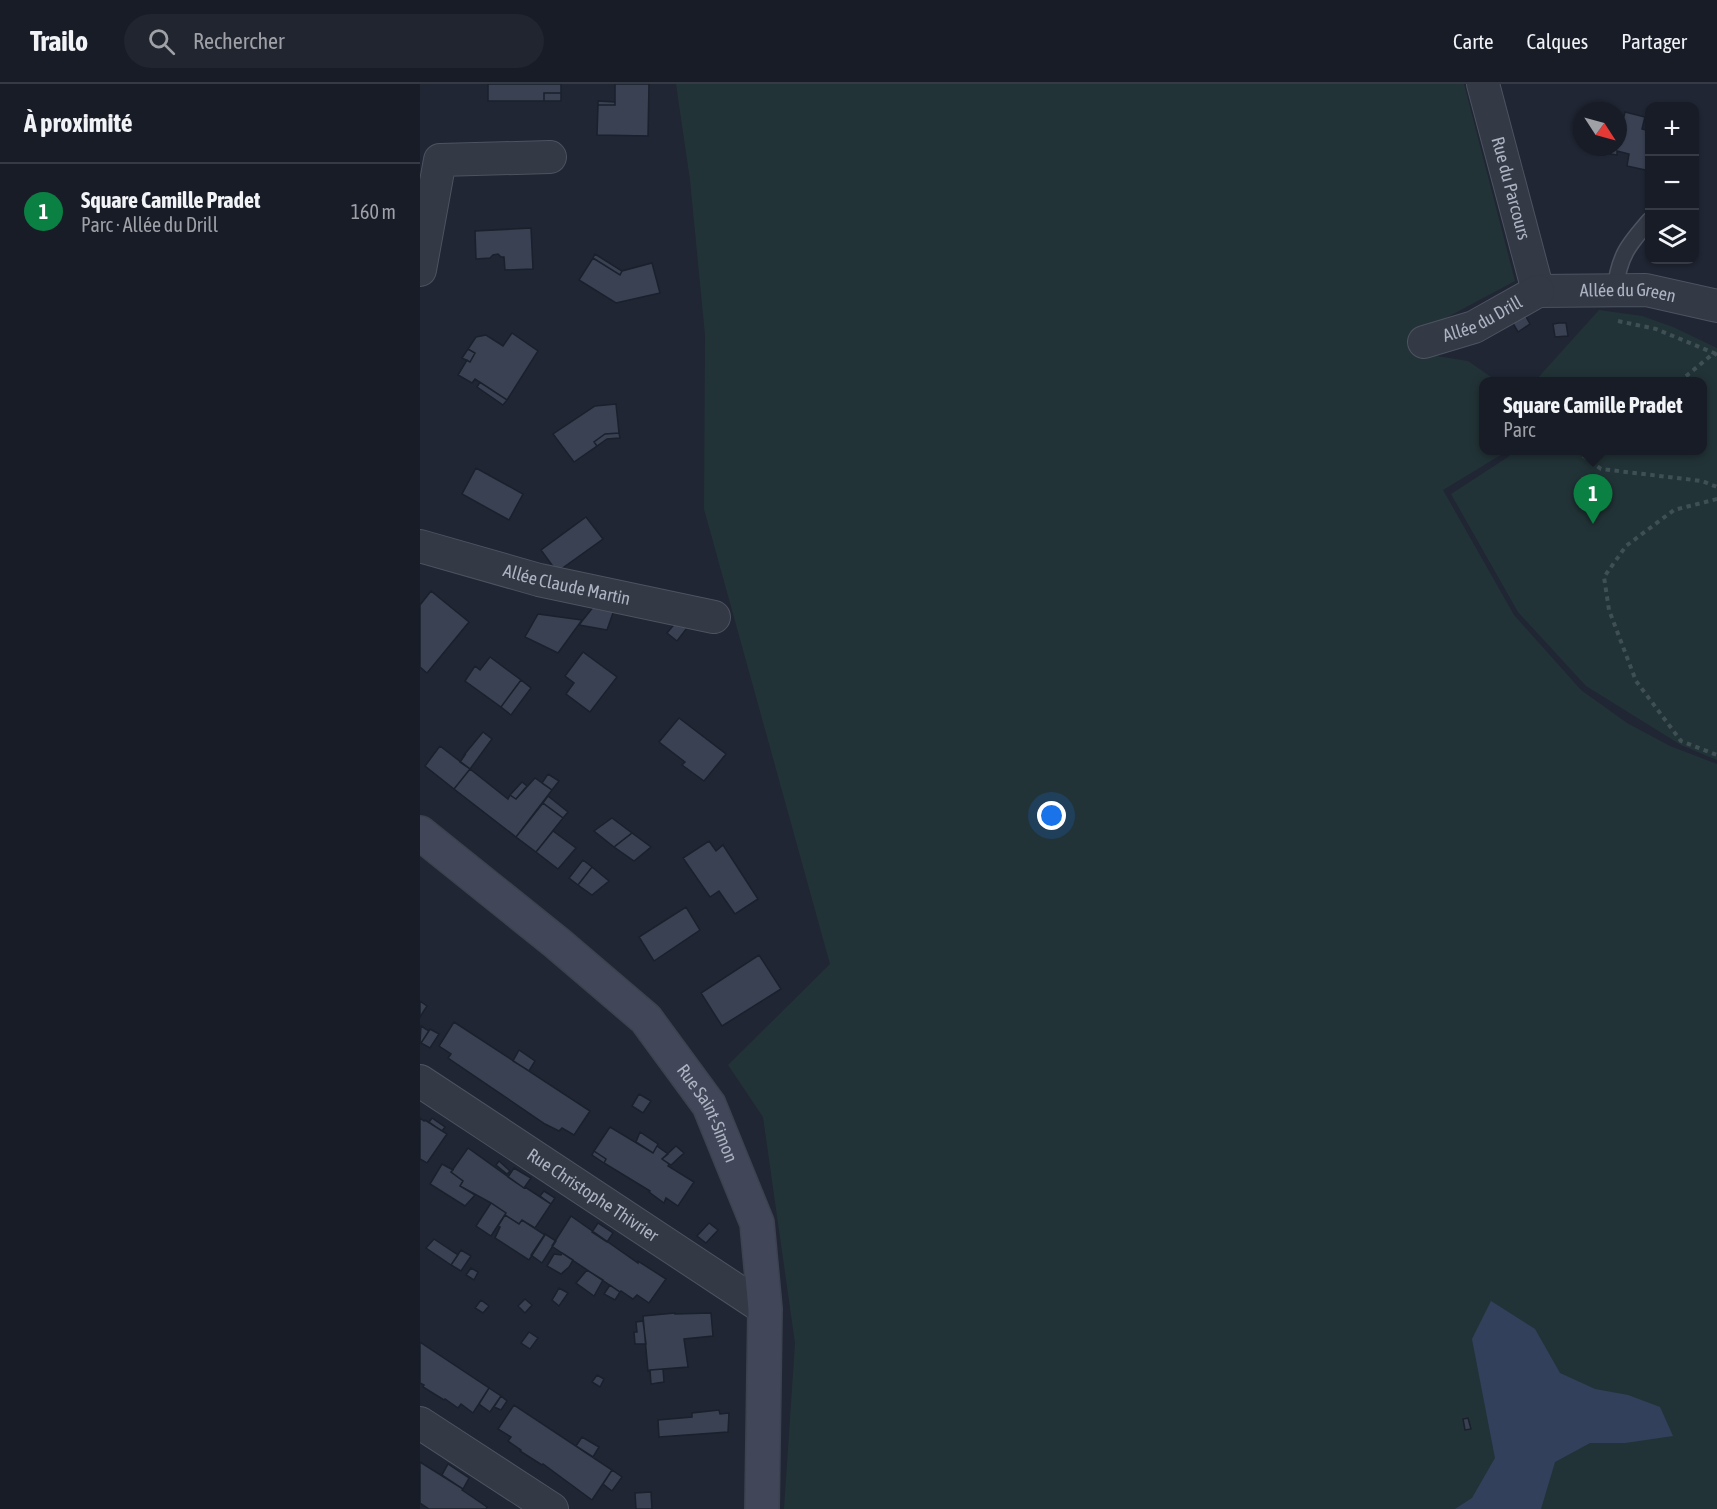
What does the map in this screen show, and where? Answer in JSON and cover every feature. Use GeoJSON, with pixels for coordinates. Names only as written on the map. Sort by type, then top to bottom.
{"type":"FeatureCollection","features":[{"type":"Feature","properties":{"kind":"street","name":"Rue du Parcours"},"geometry":{"type":"LineString","coordinates":[[1483,84],[1538,291]]}},
{"type":"Feature","properties":{"kind":"street"},"geometry":{"type":"LineString","coordinates":[[420,270],[440,160],[550,158]]}},
{"type":"Feature","properties":{"kind":"street","name":"Allée du Green"},"geometry":{"type":"LineString","coordinates":[[1538,291],[1616,305],[1646,290],[1717,306]]}},
{"type":"Feature","properties":{"kind":"street","name":"Allée du Drill"},"geometry":{"type":"LineString","coordinates":[[1424,342],[1474,327],[1538,291]]}},
{"type":"Feature","properties":{"kind":"street","name":"Allée Claude Martin"},"geometry":{"type":"LineString","coordinates":[[420,546],[539,580],[714,617]]}},
{"type":"Feature","properties":{"kind":"street","name":"Rue Saint-Simon"},"geometry":{"type":"LineString","coordinates":[[420,833],[557,942],[646,1019],[709,1105],[757,1223],[765,1310],[762,1509]]}},
{"type":"Feature","properties":{"kind":"street","name":"Rue Christophe Thivrier"},"geometry":{"type":"LineString","coordinates":[[420,1081],[765,1310]]}},
{"type":"Feature","properties":{"kind":"street"},"geometry":{"type":"LineString","coordinates":[[420,1423],[552,1509]]}},
{"type":"Feature","properties":{"kind":"lane"},"geometry":{"type":"LineString","coordinates":[[1616,305],[1617,274],[1622,257],[1632,240],[1645,226]]}},
{"type":"Feature","properties":{"kind":"path"},"geometry":{"type":"LineString","coordinates":[[1616,305],[1656,329],[1715,354]]}},
{"type":"Feature","properties":{"kind":"path"},"geometry":{"type":"LineString","coordinates":[[1684,377],[1715,354]]}},
{"type":"Feature","properties":{"kind":"path"},"geometry":{"type":"LineString","coordinates":[[1582,455],[1601,469],[1702,481],[1717,487]]}},
{"type":"Feature","properties":{"kind":"path"},"geometry":{"type":"LineString","coordinates":[[1717,499],[1674,510],[1626,546],[1604,577],[1609,610],[1636,681],[1681,741],[1717,755]]}},
{"type":"Feature","properties":{"kind":"shaded area"},"geometry":{"type":"Polygon","coordinates":[[[676,84],[1464,84],[1515,281],[1427,328],[1424,354],[1468,361],[1491,377],[1479,377],[1479,455],[1501,455],[1443,490],[1514,615],[1581,690],[1627,723],[1670,746],[1717,764],[1717,1509],[784,1509],[795,1343],[763,1117],[728,1065],[830,964],[704,509],[705,335],[690,180],[676,84]]]}},
{"type":"Feature","properties":{"kind":"shaded area"},"geometry":{"type":"Polygon","coordinates":[[[1599,310],[1642,316],[1673,327],[1717,348],[1717,760],[1681,745],[1586,686],[1518,612],[1451,494],[1510,455],[1707,455],[1707,377],[1539,377],[1599,310]]]}},
{"type":"Feature","properties":{"kind":"water"},"geometry":{"type":"Polygon","coordinates":[[[1491,1301],[1535,1329],[1560,1373],[1595,1389],[1628,1395],[1660,1407],[1673,1436],[1625,1443],[1590,1443],[1555,1462],[1541,1509],[1455,1509],[1472,1498],[1495,1458],[1472,1339],[1491,1301]]]}},
{"type":"Feature","properties":{"kind":"building"},"geometry":{"type":"Polygon","coordinates":[[[488,84],[561,84],[561,93],[544,93],[544,101],[488,101],[488,84]]]}},
{"type":"Feature","properties":{"kind":"building"},"geometry":{"type":"Polygon","coordinates":[[[615,84],[649,84],[648,136],[597,135],[598,105],[615,105],[615,84]]]}},
{"type":"Feature","properties":{"kind":"building"},"geometry":{"type":"Polygon","coordinates":[[[544,93],[561,93],[561,101],[544,101],[544,93]]]}},
{"type":"Feature","properties":{"kind":"building"},"geometry":{"type":"Polygon","coordinates":[[[598,101],[615,102],[615,105],[598,105],[598,101]]]}},
{"type":"Feature","properties":{"kind":"building"},"geometry":{"type":"Polygon","coordinates":[[[1627,112],[1645,117],[1642,129],[1645,130],[1645,170],[1627,166],[1629,154],[1627,154],[1627,112]]]}},
{"type":"Feature","properties":{"kind":"building"},"geometry":{"type":"Polygon","coordinates":[[[531,228],[533,269],[505,270],[504,257],[498,254],[490,258],[476,259],[475,231],[531,228]]]}},
{"type":"Feature","properties":{"kind":"building"},"geometry":{"type":"Polygon","coordinates":[[[595,254],[622,271],[620,275],[593,258],[595,254]]]}},
{"type":"Feature","properties":{"kind":"building"},"geometry":{"type":"Polygon","coordinates":[[[593,258],[620,275],[622,271],[652,263],[660,293],[616,303],[579,280],[593,258]]]}},
{"type":"Feature","properties":{"kind":"building"},"geometry":{"type":"Polygon","coordinates":[[[1524,313],[1530,324],[1518,332],[1511,320],[1524,313]]]}},
{"type":"Feature","properties":{"kind":"building"},"geometry":{"type":"Polygon","coordinates":[[[1566,323],[1568,336],[1555,337],[1553,324],[1566,323]]]}},
{"type":"Feature","properties":{"kind":"building"},"geometry":{"type":"Polygon","coordinates":[[[512,333],[538,351],[507,400],[475,379],[472,383],[458,375],[467,360],[470,362],[475,353],[468,349],[476,337],[486,335],[503,346],[512,333]]]}},
{"type":"Feature","properties":{"kind":"building"},"geometry":{"type":"Polygon","coordinates":[[[468,349],[475,353],[470,362],[462,358],[468,349]]]}},
{"type":"Feature","properties":{"kind":"building"},"geometry":{"type":"Polygon","coordinates":[[[480,382],[507,400],[503,405],[477,387],[480,382]]]}},
{"type":"Feature","properties":{"kind":"building"},"geometry":{"type":"Polygon","coordinates":[[[616,404],[619,433],[605,434],[594,442],[597,446],[574,462],[553,434],[595,406],[616,404]]]}},
{"type":"Feature","properties":{"kind":"building"},"geometry":{"type":"Polygon","coordinates":[[[619,433],[620,438],[607,439],[597,446],[594,442],[605,434],[619,433]]]}},
{"type":"Feature","properties":{"kind":"building"},"geometry":{"type":"Polygon","coordinates":[[[476,468],[523,494],[509,520],[462,494],[476,468]]]}},
{"type":"Feature","properties":{"kind":"building"},"geometry":{"type":"Polygon","coordinates":[[[586,517],[603,539],[557,572],[541,550],[586,517]]]}},
{"type":"Feature","properties":{"kind":"building"},"geometry":{"type":"Polygon","coordinates":[[[431,591],[469,622],[427,673],[420,667],[420,605],[431,591]]]}},
{"type":"Feature","properties":{"kind":"building"},"geometry":{"type":"Polygon","coordinates":[[[594,606],[614,610],[607,630],[579,625],[594,606]]]}},
{"type":"Feature","properties":{"kind":"building"},"geometry":{"type":"Polygon","coordinates":[[[538,614],[582,620],[558,653],[525,637],[538,614]]]}},
{"type":"Feature","properties":{"kind":"building"},"geometry":{"type":"Polygon","coordinates":[[[677,621],[687,628],[677,641],[667,633],[677,621]]]}},
{"type":"Feature","properties":{"kind":"building"},"geometry":{"type":"Polygon","coordinates":[[[583,652],[617,677],[590,712],[566,694],[574,683],[565,676],[583,652]]]}},
{"type":"Feature","properties":{"kind":"building"},"geometry":{"type":"Polygon","coordinates":[[[490,657],[521,680],[501,707],[465,681],[475,666],[480,670],[490,657]]]}},
{"type":"Feature","properties":{"kind":"building"},"geometry":{"type":"Polygon","coordinates":[[[521,680],[531,688],[511,715],[501,707],[521,680]]]}},
{"type":"Feature","properties":{"kind":"building"},"geometry":{"type":"Polygon","coordinates":[[[679,718],[726,754],[704,781],[682,765],[685,762],[659,742],[679,718]]]}},
{"type":"Feature","properties":{"kind":"building"},"geometry":{"type":"Polygon","coordinates":[[[483,732],[492,739],[470,769],[460,762],[483,732]]]}},
{"type":"Feature","properties":{"kind":"building"},"geometry":{"type":"Polygon","coordinates":[[[440,746],[470,769],[454,789],[425,766],[440,746]]]}},
{"type":"Feature","properties":{"kind":"building"},"geometry":{"type":"Polygon","coordinates":[[[470,769],[508,799],[510,795],[516,799],[535,778],[552,790],[516,837],[454,789],[470,769]]]}},
{"type":"Feature","properties":{"kind":"building"},"geometry":{"type":"Polygon","coordinates":[[[548,774],[559,781],[552,790],[542,783],[548,774]]]}},
{"type":"Feature","properties":{"kind":"building"},"geometry":{"type":"Polygon","coordinates":[[[522,782],[527,786],[516,799],[510,795],[522,782]]]}},
{"type":"Feature","properties":{"kind":"building"},"geometry":{"type":"Polygon","coordinates":[[[548,796],[568,812],[563,818],[543,803],[548,796]]]}},
{"type":"Feature","properties":{"kind":"building"},"geometry":{"type":"Polygon","coordinates":[[[543,803],[563,818],[536,852],[516,837],[543,803]]]}},
{"type":"Feature","properties":{"kind":"building"},"geometry":{"type":"Polygon","coordinates":[[[612,818],[632,833],[614,847],[594,831],[612,818]]]}},
{"type":"Feature","properties":{"kind":"building"},"geometry":{"type":"Polygon","coordinates":[[[553,831],[576,848],[558,869],[536,852],[553,831]]]}},
{"type":"Feature","properties":{"kind":"building"},"geometry":{"type":"Polygon","coordinates":[[[632,833],[651,847],[634,861],[614,847],[632,833]]]}},
{"type":"Feature","properties":{"kind":"building"},"geometry":{"type":"Polygon","coordinates":[[[709,841],[716,851],[723,845],[758,899],[735,914],[719,891],[710,897],[683,858],[709,841]]]}},
{"type":"Feature","properties":{"kind":"building"},"geometry":{"type":"Polygon","coordinates":[[[583,860],[592,867],[578,885],[569,878],[583,860]]]}},
{"type":"Feature","properties":{"kind":"building"},"geometry":{"type":"Polygon","coordinates":[[[592,867],[609,881],[592,895],[578,885],[592,867]]]}},
{"type":"Feature","properties":{"kind":"building"},"geometry":{"type":"Polygon","coordinates":[[[686,907],[700,930],[654,961],[639,937],[686,907]]]}},
{"type":"Feature","properties":{"kind":"building"},"geometry":{"type":"Polygon","coordinates":[[[759,955],[781,989],[722,1026],[701,993],[759,955]]]}},
{"type":"Feature","properties":{"kind":"building"},"geometry":{"type":"Polygon","coordinates":[[[420,1001],[427,1006],[420,1017],[420,1001]]]}},
{"type":"Feature","properties":{"kind":"building"},"geometry":{"type":"Polygon","coordinates":[[[454,1022],[590,1111],[574,1135],[562,1128],[559,1131],[545,1124],[448,1058],[451,1054],[439,1046],[454,1022]]]}},
{"type":"Feature","properties":{"kind":"building"},"geometry":{"type":"Polygon","coordinates":[[[421,1026],[429,1031],[421,1043],[420,1042],[421,1026]]]}},
{"type":"Feature","properties":{"kind":"building"},"geometry":{"type":"Polygon","coordinates":[[[430,1029],[439,1034],[430,1048],[421,1043],[430,1029]]]}},
{"type":"Feature","properties":{"kind":"building"},"geometry":{"type":"Polygon","coordinates":[[[519,1050],[535,1061],[529,1071],[513,1061],[519,1050]]]}},
{"type":"Feature","properties":{"kind":"building"},"geometry":{"type":"Polygon","coordinates":[[[639,1094],[651,1101],[643,1113],[632,1106],[639,1094]]]}},
{"type":"Feature","properties":{"kind":"building"},"geometry":{"type":"Polygon","coordinates":[[[420,1118],[447,1134],[427,1163],[420,1159],[420,1118]]]}},
{"type":"Feature","properties":{"kind":"building"},"geometry":{"type":"Polygon","coordinates":[[[432,1118],[445,1127],[442,1131],[429,1122],[432,1118]]]}},
{"type":"Feature","properties":{"kind":"building"},"geometry":{"type":"Polygon","coordinates":[[[610,1127],[653,1153],[657,1146],[668,1154],[662,1159],[669,1164],[668,1166],[694,1182],[678,1206],[666,1198],[664,1203],[650,1191],[604,1163],[606,1159],[594,1151],[610,1127]]]}},
{"type":"Feature","properties":{"kind":"building"},"geometry":{"type":"Polygon","coordinates":[[[640,1132],[658,1144],[653,1153],[636,1142],[640,1132]]]}},
{"type":"Feature","properties":{"kind":"building"},"geometry":{"type":"Polygon","coordinates":[[[676,1146],[684,1153],[671,1165],[662,1159],[676,1146]]]}},
{"type":"Feature","properties":{"kind":"building"},"geometry":{"type":"Polygon","coordinates":[[[468,1148],[524,1188],[551,1204],[535,1228],[522,1220],[519,1224],[491,1203],[460,1186],[463,1181],[451,1172],[468,1148]]]}},
{"type":"Feature","properties":{"kind":"building"},"geometry":{"type":"Polygon","coordinates":[[[594,1151],[606,1159],[604,1163],[592,1155],[594,1151]]]}},
{"type":"Feature","properties":{"kind":"building"},"geometry":{"type":"Polygon","coordinates":[[[499,1161],[510,1171],[507,1174],[496,1165],[499,1161]]]}},
{"type":"Feature","properties":{"kind":"building"},"geometry":{"type":"Polygon","coordinates":[[[442,1164],[453,1170],[451,1172],[463,1181],[460,1186],[475,1195],[465,1206],[430,1184],[442,1164]]]}},
{"type":"Feature","properties":{"kind":"building"},"geometry":{"type":"Polygon","coordinates":[[[514,1168],[531,1178],[524,1188],[508,1177],[514,1168]]]}},
{"type":"Feature","properties":{"kind":"building"},"geometry":{"type":"Polygon","coordinates":[[[544,1191],[555,1198],[551,1204],[540,1196],[544,1191]]]}},
{"type":"Feature","properties":{"kind":"building"},"geometry":{"type":"Polygon","coordinates":[[[491,1203],[506,1213],[491,1236],[476,1226],[491,1203]]]}},
{"type":"Feature","properties":{"kind":"building"},"geometry":{"type":"Polygon","coordinates":[[[505,1215],[519,1224],[522,1220],[545,1235],[529,1260],[495,1238],[500,1227],[498,1226],[505,1215]]]}},
{"type":"Feature","properties":{"kind":"building"},"geometry":{"type":"Polygon","coordinates":[[[571,1216],[638,1263],[638,1261],[666,1279],[649,1303],[637,1295],[633,1299],[620,1292],[552,1246],[571,1216]]]}},
{"type":"Feature","properties":{"kind":"building"},"geometry":{"type":"Polygon","coordinates":[[[598,1223],[613,1233],[607,1242],[592,1232],[598,1223]]]}},
{"type":"Feature","properties":{"kind":"building"},"geometry":{"type":"Polygon","coordinates":[[[709,1223],[718,1230],[706,1243],[697,1236],[709,1223]]]}},
{"type":"Feature","properties":{"kind":"building"},"geometry":{"type":"Polygon","coordinates":[[[545,1234],[556,1241],[542,1263],[531,1255],[545,1234]]]}},
{"type":"Feature","properties":{"kind":"building"},"geometry":{"type":"Polygon","coordinates":[[[434,1239],[458,1255],[451,1265],[426,1248],[434,1239]]]}},
{"type":"Feature","properties":{"kind":"building"},"geometry":{"type":"Polygon","coordinates":[[[461,1250],[471,1256],[461,1271],[451,1265],[461,1250]]]}},
{"type":"Feature","properties":{"kind":"building"},"geometry":{"type":"Polygon","coordinates":[[[562,1253],[573,1260],[561,1274],[547,1266],[554,1254],[561,1255],[562,1253]]]}},
{"type":"Feature","properties":{"kind":"building"},"geometry":{"type":"Polygon","coordinates":[[[471,1268],[478,1272],[474,1280],[466,1275],[471,1268]]]}},
{"type":"Feature","properties":{"kind":"building"},"geometry":{"type":"Polygon","coordinates":[[[587,1270],[603,1280],[594,1296],[576,1283],[587,1270]]]}},
{"type":"Feature","properties":{"kind":"building"},"geometry":{"type":"Polygon","coordinates":[[[610,1285],[620,1292],[615,1300],[604,1294],[610,1285]]]}},
{"type":"Feature","properties":{"kind":"building"},"geometry":{"type":"Polygon","coordinates":[[[559,1288],[568,1293],[559,1306],[552,1300],[559,1288]]]}},
{"type":"Feature","properties":{"kind":"building"},"geometry":{"type":"Polygon","coordinates":[[[525,1299],[532,1305],[525,1313],[518,1306],[525,1299]]]}},
{"type":"Feature","properties":{"kind":"building"},"geometry":{"type":"Polygon","coordinates":[[[481,1300],[489,1306],[483,1313],[475,1308],[481,1300]]]}},
{"type":"Feature","properties":{"kind":"building"},"geometry":{"type":"Polygon","coordinates":[[[711,1313],[713,1336],[684,1339],[688,1367],[648,1371],[643,1316],[711,1313]]]}},
{"type":"Feature","properties":{"kind":"building"},"geometry":{"type":"Polygon","coordinates":[[[643,1321],[646,1344],[635,1344],[636,1322],[643,1321]]]}},
{"type":"Feature","properties":{"kind":"building"},"geometry":{"type":"Polygon","coordinates":[[[529,1332],[538,1338],[530,1349],[521,1343],[529,1332]]]}},
{"type":"Feature","properties":{"kind":"building"},"geometry":{"type":"Polygon","coordinates":[[[420,1342],[489,1388],[473,1413],[461,1404],[458,1408],[420,1383],[420,1342]]]}},
{"type":"Feature","properties":{"kind":"building"},"geometry":{"type":"Polygon","coordinates":[[[663,1369],[664,1382],[651,1384],[650,1370],[663,1369]]]}},
{"type":"Feature","properties":{"kind":"building"},"geometry":{"type":"Polygon","coordinates":[[[597,1375],[604,1379],[600,1387],[592,1382],[597,1375]]]}},
{"type":"Feature","properties":{"kind":"building"},"geometry":{"type":"Polygon","coordinates":[[[489,1388],[501,1396],[490,1412],[479,1404],[489,1388]]]}},
{"type":"Feature","properties":{"kind":"building"},"geometry":{"type":"Polygon","coordinates":[[[501,1396],[507,1401],[501,1410],[494,1407],[501,1396]]]}},
{"type":"Feature","properties":{"kind":"building"},"geometry":{"type":"Polygon","coordinates":[[[514,1405],[612,1470],[592,1500],[543,1464],[520,1451],[508,1441],[511,1437],[498,1429],[514,1405]]]}},
{"type":"Feature","properties":{"kind":"building"},"geometry":{"type":"Polygon","coordinates":[[[719,1410],[720,1414],[729,1413],[728,1432],[659,1437],[658,1420],[692,1417],[692,1413],[719,1410]]]}},
{"type":"Feature","properties":{"kind":"building"},"geometry":{"type":"Polygon","coordinates":[[[1468,1418],[1471,1429],[1465,1430],[1463,1419],[1468,1418]]]}},
{"type":"Feature","properties":{"kind":"building"},"geometry":{"type":"Polygon","coordinates":[[[582,1437],[599,1447],[593,1457],[576,1446],[582,1437]]]}},
{"type":"Feature","properties":{"kind":"building"},"geometry":{"type":"Polygon","coordinates":[[[420,1462],[463,1489],[487,1507],[486,1509],[429,1509],[420,1503],[420,1462]]]}},
{"type":"Feature","properties":{"kind":"building"},"geometry":{"type":"Polygon","coordinates":[[[448,1464],[469,1478],[463,1489],[442,1475],[448,1464]]]}},
{"type":"Feature","properties":{"kind":"building"},"geometry":{"type":"Polygon","coordinates":[[[612,1470],[622,1477],[612,1491],[603,1484],[612,1470]]]}},
{"type":"Feature","properties":{"kind":"building"},"geometry":{"type":"Polygon","coordinates":[[[651,1492],[652,1509],[636,1509],[635,1493],[651,1492]]]}},
{"type":"Feature","properties":{"kind":"place","name":"Square Camille Pradet"},"geometry":{"type":"Point","coordinates":[1593,524]}}]}
